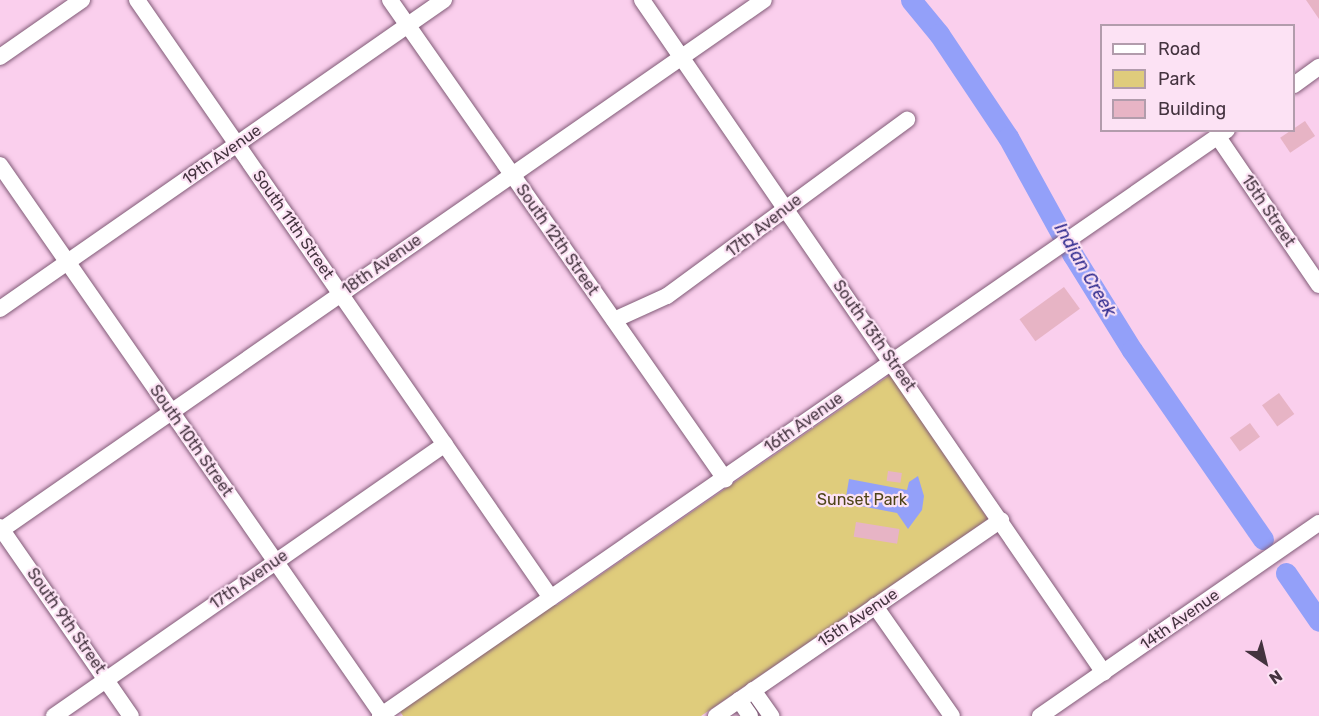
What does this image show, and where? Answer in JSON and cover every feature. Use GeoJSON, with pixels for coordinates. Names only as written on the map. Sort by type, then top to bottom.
{"type":"FeatureCollection","features":[{"type":"Feature","properties":{"kind":"street"},"geometry":{"type":"LineString","coordinates":[[0,57],[82,0]]}},
{"type":"Feature","properties":{"kind":"street","name":"South 11th Street"},"geometry":{"type":"LineString","coordinates":[[137,0],[551,598]]}},
{"type":"Feature","properties":{"kind":"street","name":"South 12th Street"},"geometry":{"type":"LineString","coordinates":[[390,0],[725,479]]}},
{"type":"Feature","properties":{"kind":"street","name":"19th Avenue"},"geometry":{"type":"LineString","coordinates":[[0,309],[444,0]]}},
{"type":"Feature","properties":{"kind":"street","name":"South 13th Street"},"geometry":{"type":"LineString","coordinates":[[642,0],[1104,673]]}},
{"type":"Feature","properties":{"kind":"street","name":"18th Avenue"},"geometry":{"type":"LineString","coordinates":[[1,529],[764,0]]}},
{"type":"Feature","properties":{"kind":"street"},"geometry":{"type":"LineString","coordinates":[[1295,84],[1319,67]]}},
{"type":"Feature","properties":{"kind":"street","name":"17th Avenue"},"geometry":{"type":"LineString","coordinates":[[614,320],[667,296],[730,253],[786,208],[907,120]]}},
{"type":"Feature","properties":{"kind":"street","name":"16th Avenue"},"geometry":{"type":"LineString","coordinates":[[382,716],[1223,134]]}},
{"type":"Feature","properties":{"kind":"street","name":"15th Street"},"geometry":{"type":"LineString","coordinates":[[1223,134],[1319,285]]}},
{"type":"Feature","properties":{"kind":"street","name":"South 10th Street"},"geometry":{"type":"LineString","coordinates":[[0,165],[382,716]]}},
{"type":"Feature","properties":{"kind":"street","name":"17th Avenue"},"geometry":{"type":"LineString","coordinates":[[54,716],[445,444]]}},
{"type":"Feature","properties":{"kind":"street","name":"15th Avenue"},"geometry":{"type":"LineString","coordinates":[[716,716],[1001,520]]}},
{"type":"Feature","properties":{"kind":"street","name":"14th Avenue"},"geometry":{"type":"LineString","coordinates":[[1040,716],[1319,523]]}},
{"type":"Feature","properties":{"kind":"street","name":"South 9th Street"},"geometry":{"type":"LineString","coordinates":[[1,529],[131,716]]}},
{"type":"Feature","properties":{"kind":"street"},"geometry":{"type":"LineString","coordinates":[[875,606],[952,716]]}},
{"type":"Feature","properties":{"kind":"street"},"geometry":{"type":"LineString","coordinates":[[753,690],[771,716]]}},
{"type":"Feature","properties":{"kind":"street"},"geometry":{"type":"LineString","coordinates":[[739,700],[750,716]]}},
{"type":"Feature","properties":{"kind":"green space","name":"Sunset Park"},"geometry":{"type":"Polygon","coordinates":[[[890,375],[988,519],[701,716],[403,716],[396,705],[542,605],[557,605],[890,375]]]}},
{"type":"Feature","properties":{"kind":"water"},"geometry":{"type":"Polygon","coordinates":[[[918,476],[924,496],[922,510],[908,529],[897,513],[845,503],[849,479],[907,490],[909,482],[918,476]]]}},
{"type":"Feature","properties":{"kind":"building"},"geometry":{"type":"Polygon","coordinates":[[[1306,0],[1319,0],[1319,19],[1306,0]]]}},
{"type":"Feature","properties":{"kind":"building"},"geometry":{"type":"Polygon","coordinates":[[[1305,121],[1315,136],[1290,153],[1280,138],[1289,132],[1295,132],[1295,128],[1305,121]]]}},
{"type":"Feature","properties":{"kind":"building"},"geometry":{"type":"Polygon","coordinates":[[[1064,287],[1080,309],[1035,341],[1020,319],[1064,287]]]}},
{"type":"Feature","properties":{"kind":"building"},"geometry":{"type":"Polygon","coordinates":[[[1279,393],[1294,414],[1277,426],[1262,405],[1279,393]]]}},
{"type":"Feature","properties":{"kind":"building"},"geometry":{"type":"Polygon","coordinates":[[[1250,423],[1260,437],[1240,451],[1230,438],[1250,423]]]}},
{"type":"Feature","properties":{"kind":"building"},"geometry":{"type":"Polygon","coordinates":[[[888,471],[902,473],[900,483],[887,481],[888,471]]]}},
{"type":"Feature","properties":{"kind":"building"},"geometry":{"type":"Polygon","coordinates":[[[856,522],[899,529],[897,544],[854,537],[856,522]]]}},
{"type":"Feature","properties":{"kind":"waterway","name":"Indian Creek"},"geometry":{"type":"LineString","coordinates":[[911,0],[939,34],[1008,137],[1073,255],[1132,350],[1263,539]]}},
{"type":"Feature","properties":{"kind":"waterway","name":"Indian Creek"},"geometry":{"type":"LineString","coordinates":[[1286,573],[1319,621]]}}]}
